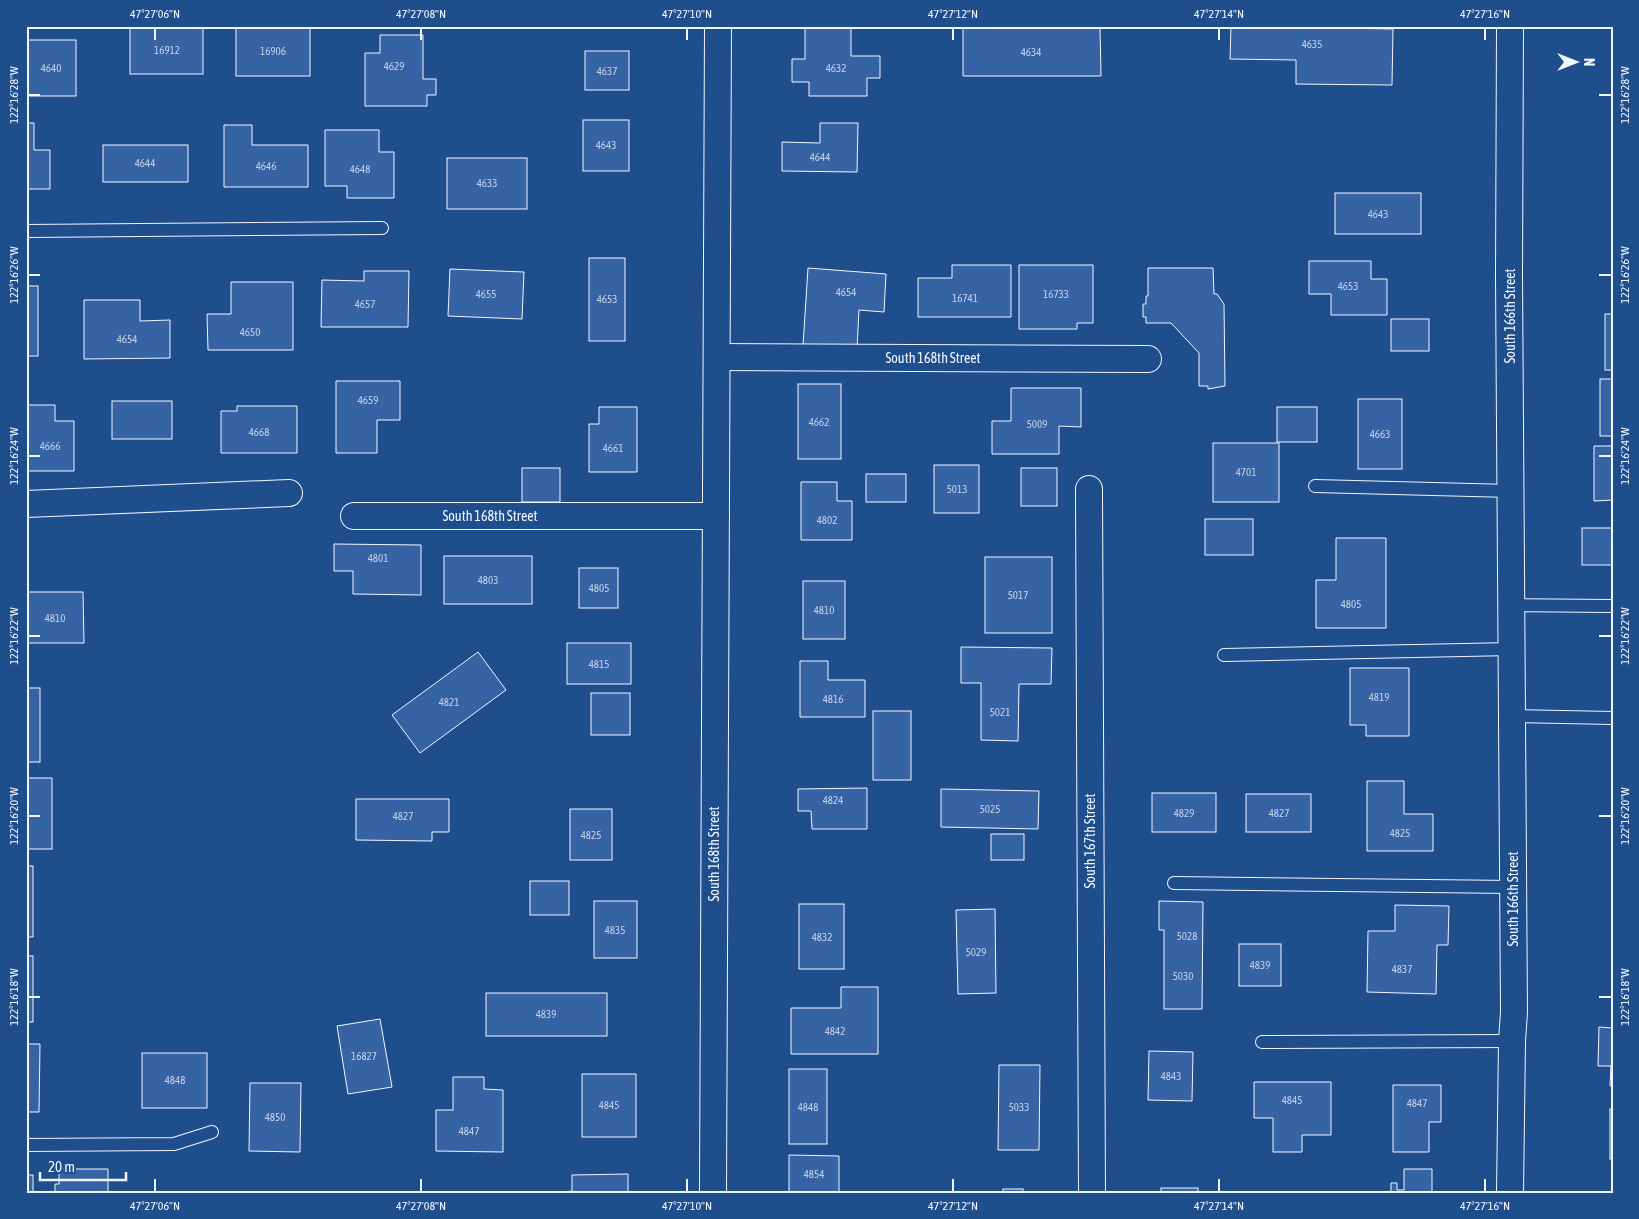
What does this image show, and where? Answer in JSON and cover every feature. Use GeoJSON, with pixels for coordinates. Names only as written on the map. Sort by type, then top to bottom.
{"type":"FeatureCollection","features":[{"type":"Feature","properties":{"kind":"street","name":"South 168th Street"},"geometry":{"type":"LineString","coordinates":[[713,1193],[718,26]]}},
{"type":"Feature","properties":{"kind":"street","name":"South 166th Street"},"geometry":{"type":"LineString","coordinates":[[1510,26],[1511,716],[1514,1012],[1510,1193]]}},
{"type":"Feature","properties":{"kind":"street","name":"South 168th Street"},"geometry":{"type":"LineString","coordinates":[[717,357],[1148,359]]}},
{"type":"Feature","properties":{"kind":"street","name":"South 167th Street"},"geometry":{"type":"LineString","coordinates":[[1088,489],[1092,1193]]}},
{"type":"Feature","properties":{"kind":"street"},"geometry":{"type":"LineString","coordinates":[[26,504],[289,492]]}},
{"type":"Feature","properties":{"kind":"street","name":"South 168th Street"},"geometry":{"type":"LineString","coordinates":[[354,516],[716,516]]}},
{"type":"Feature","properties":{"kind":"lane"},"geometry":{"type":"LineString","coordinates":[[26,231],[382,228]]}},
{"type":"Feature","properties":{"kind":"lane"},"geometry":{"type":"LineString","coordinates":[[1315,486],[1511,491]]}},
{"type":"Feature","properties":{"kind":"lane"},"geometry":{"type":"LineString","coordinates":[[1511,605],[1613,606]]}},
{"type":"Feature","properties":{"kind":"lane"},"geometry":{"type":"LineString","coordinates":[[1224,656],[1512,649]]}},
{"type":"Feature","properties":{"kind":"lane"},"geometry":{"type":"LineString","coordinates":[[1511,716],[1613,718]]}},
{"type":"Feature","properties":{"kind":"lane"},"geometry":{"type":"LineString","coordinates":[[1174,883],[1513,887]]}},
{"type":"Feature","properties":{"kind":"lane"},"geometry":{"type":"LineString","coordinates":[[1262,1042],[1512,1041]]}},
{"type":"Feature","properties":{"kind":"lane"},"geometry":{"type":"LineString","coordinates":[[26,1145],[174,1144],[212,1132]]}},
{"type":"Feature","properties":{"kind":"building"},"geometry":{"type":"Polygon","coordinates":[[[130,26],[203,26],[203,74],[130,74],[130,26]]]}},
{"type":"Feature","properties":{"kind":"building"},"geometry":{"type":"Polygon","coordinates":[[[236,26],[310,26],[310,76],[236,76],[236,26]]]}},
{"type":"Feature","properties":{"kind":"building"},"geometry":{"type":"Polygon","coordinates":[[[805,26],[851,26],[851,56],[880,56],[880,78],[867,78],[867,96],[809,96],[809,82],[792,82],[792,59],[805,59],[805,26]]]}},
{"type":"Feature","properties":{"kind":"building"},"geometry":{"type":"Polygon","coordinates":[[[1231,26],[1393,29],[1392,85],[1296,84],[1296,60],[1230,59],[1231,26]]]}},
{"type":"Feature","properties":{"kind":"building"},"geometry":{"type":"Polygon","coordinates":[[[963,28],[1100,28],[1101,76],[963,76],[963,28]]]}},
{"type":"Feature","properties":{"kind":"building"},"geometry":{"type":"Polygon","coordinates":[[[380,35],[423,35],[423,79],[436,79],[436,95],[427,95],[427,106],[365,106],[365,53],[380,53],[380,35]]]}},
{"type":"Feature","properties":{"kind":"building"},"geometry":{"type":"Polygon","coordinates":[[[26,40],[76,40],[76,96],[26,96],[26,40]]]}},
{"type":"Feature","properties":{"kind":"building"},"geometry":{"type":"Polygon","coordinates":[[[585,51],[629,51],[629,90],[585,90],[585,51]]]}},
{"type":"Feature","properties":{"kind":"building"},"geometry":{"type":"Polygon","coordinates":[[[583,120],[629,120],[629,171],[583,171],[583,120]]]}},
{"type":"Feature","properties":{"kind":"building"},"geometry":{"type":"Polygon","coordinates":[[[26,123],[34,123],[34,150],[50,150],[50,189],[26,189],[26,123]]]}},
{"type":"Feature","properties":{"kind":"building"},"geometry":{"type":"Polygon","coordinates":[[[820,123],[858,123],[857,172],[782,171],[782,142],[820,143],[820,123]]]}},
{"type":"Feature","properties":{"kind":"building"},"geometry":{"type":"Polygon","coordinates":[[[224,125],[252,125],[252,145],[308,145],[308,187],[224,187],[224,125]]]}},
{"type":"Feature","properties":{"kind":"building"},"geometry":{"type":"Polygon","coordinates":[[[325,130],[379,130],[379,152],[394,152],[394,198],[347,198],[347,186],[325,186],[325,130]]]}},
{"type":"Feature","properties":{"kind":"building"},"geometry":{"type":"Polygon","coordinates":[[[103,145],[188,145],[188,182],[103,182],[103,145]]]}},
{"type":"Feature","properties":{"kind":"building"},"geometry":{"type":"Polygon","coordinates":[[[447,158],[527,158],[527,209],[447,209],[447,158]]]}},
{"type":"Feature","properties":{"kind":"building"},"geometry":{"type":"Polygon","coordinates":[[[1335,193],[1421,193],[1421,234],[1335,234],[1335,193]]]}},
{"type":"Feature","properties":{"kind":"building"},"geometry":{"type":"Polygon","coordinates":[[[589,258],[625,258],[625,341],[589,341],[589,258]]]}},
{"type":"Feature","properties":{"kind":"building"},"geometry":{"type":"Polygon","coordinates":[[[1309,261],[1371,261],[1371,279],[1387,279],[1387,315],[1331,315],[1331,294],[1309,294],[1309,261]]]}},
{"type":"Feature","properties":{"kind":"building"},"geometry":{"type":"Polygon","coordinates":[[[952,265],[1011,265],[1011,317],[918,317],[918,278],[952,278],[952,265]]]}},
{"type":"Feature","properties":{"kind":"building"},"geometry":{"type":"Polygon","coordinates":[[[1019,265],[1093,265],[1093,323],[1077,323],[1077,329],[1019,329],[1019,265]]]}},
{"type":"Feature","properties":{"kind":"building"},"geometry":{"type":"Polygon","coordinates":[[[808,268],[886,274],[884,312],[859,310],[857,349],[803,345],[808,268]]]}},
{"type":"Feature","properties":{"kind":"building"},"geometry":{"type":"Polygon","coordinates":[[[1148,268],[1213,268],[1214,294],[1217,294],[1224,304],[1225,386],[1208,389],[1208,386],[1199,386],[1199,353],[1171,323],[1146,323],[1146,317],[1143,317],[1143,304],[1146,304],[1146,296],[1148,296],[1148,268]]]}},
{"type":"Feature","properties":{"kind":"building"},"geometry":{"type":"Polygon","coordinates":[[[450,269],[524,272],[522,319],[448,316],[450,269]]]}},
{"type":"Feature","properties":{"kind":"building"},"geometry":{"type":"Polygon","coordinates":[[[364,271],[409,271],[408,327],[321,327],[322,280],[364,281],[364,271]]]}},
{"type":"Feature","properties":{"kind":"building"},"geometry":{"type":"Polygon","coordinates":[[[231,282],[293,282],[293,350],[208,350],[207,314],[231,314],[231,282]]]}},
{"type":"Feature","properties":{"kind":"building"},"geometry":{"type":"Polygon","coordinates":[[[26,286],[38,286],[38,356],[26,356],[26,286]]]}},
{"type":"Feature","properties":{"kind":"building"},"geometry":{"type":"Polygon","coordinates":[[[84,300],[140,300],[140,321],[170,320],[170,358],[84,359],[84,300]]]}},
{"type":"Feature","properties":{"kind":"building"},"geometry":{"type":"Polygon","coordinates":[[[1605,314],[1613,314],[1613,370],[1605,370],[1605,314]]]}},
{"type":"Feature","properties":{"kind":"building"},"geometry":{"type":"Polygon","coordinates":[[[1391,319],[1429,319],[1429,351],[1391,351],[1391,319]]]}},
{"type":"Feature","properties":{"kind":"building"},"geometry":{"type":"Polygon","coordinates":[[[1600,379],[1613,379],[1613,436],[1600,436],[1600,379]]]}},
{"type":"Feature","properties":{"kind":"building"},"geometry":{"type":"Polygon","coordinates":[[[336,381],[400,381],[400,420],[377,420],[377,453],[336,453],[336,381]]]}},
{"type":"Feature","properties":{"kind":"building"},"geometry":{"type":"Polygon","coordinates":[[[798,384],[841,384],[841,459],[798,459],[798,384]]]}},
{"type":"Feature","properties":{"kind":"building"},"geometry":{"type":"Polygon","coordinates":[[[1011,388],[1081,388],[1081,427],[1059,426],[1059,454],[992,454],[992,421],[1011,421],[1011,388]]]}},
{"type":"Feature","properties":{"kind":"building"},"geometry":{"type":"Polygon","coordinates":[[[1358,399],[1402,399],[1402,469],[1358,469],[1358,399]]]}},
{"type":"Feature","properties":{"kind":"building"},"geometry":{"type":"Polygon","coordinates":[[[112,401],[172,401],[172,439],[112,439],[112,401]]]}},
{"type":"Feature","properties":{"kind":"building"},"geometry":{"type":"Polygon","coordinates":[[[26,405],[55,405],[55,421],[74,421],[74,471],[26,471],[26,405]]]}},
{"type":"Feature","properties":{"kind":"building"},"geometry":{"type":"Polygon","coordinates":[[[237,406],[297,406],[297,453],[221,453],[221,411],[237,411],[237,406]]]}},
{"type":"Feature","properties":{"kind":"building"},"geometry":{"type":"Polygon","coordinates":[[[599,407],[637,407],[637,472],[589,472],[589,424],[599,424],[599,407]]]}},
{"type":"Feature","properties":{"kind":"building"},"geometry":{"type":"Polygon","coordinates":[[[1277,407],[1317,407],[1317,442],[1277,442],[1277,407]]]}},
{"type":"Feature","properties":{"kind":"building"},"geometry":{"type":"Polygon","coordinates":[[[1213,443],[1279,443],[1279,502],[1213,502],[1213,443]]]}},
{"type":"Feature","properties":{"kind":"building"},"geometry":{"type":"Polygon","coordinates":[[[1594,446],[1613,446],[1613,500],[1594,501],[1594,446]]]}},
{"type":"Feature","properties":{"kind":"building"},"geometry":{"type":"Polygon","coordinates":[[[934,465],[979,465],[979,513],[934,513],[934,465]]]}},
{"type":"Feature","properties":{"kind":"building"},"geometry":{"type":"Polygon","coordinates":[[[522,468],[560,468],[560,502],[522,502],[522,468]]]}},
{"type":"Feature","properties":{"kind":"building"},"geometry":{"type":"Polygon","coordinates":[[[1021,468],[1057,468],[1057,506],[1021,506],[1021,468]]]}},
{"type":"Feature","properties":{"kind":"building"},"geometry":{"type":"Polygon","coordinates":[[[866,474],[906,474],[906,502],[866,502],[866,474]]]}},
{"type":"Feature","properties":{"kind":"building"},"geometry":{"type":"Polygon","coordinates":[[[801,482],[837,482],[837,501],[852,501],[852,540],[801,540],[801,482]]]}},
{"type":"Feature","properties":{"kind":"building"},"geometry":{"type":"Polygon","coordinates":[[[1205,519],[1253,519],[1253,555],[1205,555],[1205,519]]]}},
{"type":"Feature","properties":{"kind":"building"},"geometry":{"type":"Polygon","coordinates":[[[1582,528],[1613,528],[1613,565],[1582,565],[1582,528]]]}},
{"type":"Feature","properties":{"kind":"building"},"geometry":{"type":"Polygon","coordinates":[[[1336,538],[1386,538],[1386,628],[1316,628],[1316,580],[1336,580],[1336,538]]]}},
{"type":"Feature","properties":{"kind":"building"},"geometry":{"type":"Polygon","coordinates":[[[334,544],[421,545],[421,595],[353,594],[353,571],[334,571],[334,544]]]}},
{"type":"Feature","properties":{"kind":"building"},"geometry":{"type":"Polygon","coordinates":[[[444,556],[532,556],[532,604],[444,604],[444,556]]]}},
{"type":"Feature","properties":{"kind":"building"},"geometry":{"type":"Polygon","coordinates":[[[985,557],[1052,557],[1052,633],[985,633],[985,557]]]}},
{"type":"Feature","properties":{"kind":"building"},"geometry":{"type":"Polygon","coordinates":[[[579,568],[618,568],[618,608],[579,608],[579,568]]]}},
{"type":"Feature","properties":{"kind":"building"},"geometry":{"type":"Polygon","coordinates":[[[803,581],[845,581],[845,639],[803,639],[803,581]]]}},
{"type":"Feature","properties":{"kind":"building"},"geometry":{"type":"Polygon","coordinates":[[[26,592],[83,592],[84,643],[26,643],[26,592]]]}},
{"type":"Feature","properties":{"kind":"building"},"geometry":{"type":"Polygon","coordinates":[[[567,643],[631,643],[631,684],[567,684],[567,643]]]}},
{"type":"Feature","properties":{"kind":"building"},"geometry":{"type":"Polygon","coordinates":[[[961,647],[1052,648],[1051,684],[1019,684],[1018,741],[981,740],[981,683],[961,683],[961,647]]]}},
{"type":"Feature","properties":{"kind":"building"},"geometry":{"type":"Polygon","coordinates":[[[478,652],[506,690],[420,753],[392,715],[478,652]]]}},
{"type":"Feature","properties":{"kind":"building"},"geometry":{"type":"Polygon","coordinates":[[[800,661],[828,661],[828,680],[865,680],[865,717],[800,717],[800,661]]]}},
{"type":"Feature","properties":{"kind":"building"},"geometry":{"type":"Polygon","coordinates":[[[1350,668],[1409,668],[1409,736],[1366,736],[1366,725],[1350,725],[1350,668]]]}},
{"type":"Feature","properties":{"kind":"building"},"geometry":{"type":"Polygon","coordinates":[[[26,688],[40,688],[40,762],[26,762],[26,688]]]}},
{"type":"Feature","properties":{"kind":"building"},"geometry":{"type":"Polygon","coordinates":[[[591,693],[630,693],[630,735],[591,735],[591,693]]]}},
{"type":"Feature","properties":{"kind":"building"},"geometry":{"type":"Polygon","coordinates":[[[873,711],[911,711],[911,780],[873,780],[873,711]]]}},
{"type":"Feature","properties":{"kind":"building"},"geometry":{"type":"Polygon","coordinates":[[[26,778],[52,778],[52,849],[26,849],[26,778]]]}},
{"type":"Feature","properties":{"kind":"building"},"geometry":{"type":"Polygon","coordinates":[[[1367,781],[1404,781],[1404,814],[1433,814],[1433,851],[1367,851],[1367,781]]]}},
{"type":"Feature","properties":{"kind":"building"},"geometry":{"type":"Polygon","coordinates":[[[867,788],[867,829],[812,829],[811,811],[798,811],[798,789],[867,788]]]}},
{"type":"Feature","properties":{"kind":"building"},"geometry":{"type":"Polygon","coordinates":[[[941,789],[1039,791],[1038,829],[941,827],[941,789]]]}},
{"type":"Feature","properties":{"kind":"building"},"geometry":{"type":"Polygon","coordinates":[[[1152,793],[1216,793],[1216,832],[1152,832],[1152,793]]]}},
{"type":"Feature","properties":{"kind":"building"},"geometry":{"type":"Polygon","coordinates":[[[1246,794],[1311,794],[1311,832],[1246,832],[1246,794]]]}},
{"type":"Feature","properties":{"kind":"building"},"geometry":{"type":"Polygon","coordinates":[[[356,799],[449,799],[449,832],[432,832],[432,841],[356,840],[356,799]]]}},
{"type":"Feature","properties":{"kind":"building"},"geometry":{"type":"Polygon","coordinates":[[[570,809],[612,809],[612,860],[570,860],[570,809]]]}},
{"type":"Feature","properties":{"kind":"building"},"geometry":{"type":"Polygon","coordinates":[[[991,834],[1024,834],[1024,860],[991,860],[991,834]]]}},
{"type":"Feature","properties":{"kind":"building"},"geometry":{"type":"Polygon","coordinates":[[[26,866],[33,866],[33,937],[26,937],[26,866]]]}},
{"type":"Feature","properties":{"kind":"building"},"geometry":{"type":"Polygon","coordinates":[[[530,881],[569,881],[569,915],[530,915],[530,881]]]}},
{"type":"Feature","properties":{"kind":"building"},"geometry":{"type":"Polygon","coordinates":[[[594,901],[637,901],[637,958],[594,958],[594,901]]]}},
{"type":"Feature","properties":{"kind":"building"},"geometry":{"type":"Polygon","coordinates":[[[1159,901],[1203,902],[1202,1009],[1164,1009],[1164,930],[1159,930],[1159,901]]]}},
{"type":"Feature","properties":{"kind":"building"},"geometry":{"type":"Polygon","coordinates":[[[799,904],[844,904],[844,969],[799,969],[799,904]]]}},
{"type":"Feature","properties":{"kind":"building"},"geometry":{"type":"Polygon","coordinates":[[[1395,905],[1449,906],[1448,945],[1437,945],[1436,994],[1367,992],[1368,931],[1395,931],[1395,905]]]}},
{"type":"Feature","properties":{"kind":"building"},"geometry":{"type":"Polygon","coordinates":[[[995,909],[996,993],[958,994],[956,910],[995,909]]]}},
{"type":"Feature","properties":{"kind":"building"},"geometry":{"type":"Polygon","coordinates":[[[1239,944],[1281,944],[1281,986],[1239,986],[1239,944]]]}},
{"type":"Feature","properties":{"kind":"building"},"geometry":{"type":"Polygon","coordinates":[[[26,956],[33,956],[33,1022],[26,1022],[26,956]]]}},
{"type":"Feature","properties":{"kind":"building"},"geometry":{"type":"Polygon","coordinates":[[[841,987],[878,987],[878,1054],[791,1054],[791,1008],[841,1008],[841,987]]]}},
{"type":"Feature","properties":{"kind":"building"},"geometry":{"type":"Polygon","coordinates":[[[486,993],[607,993],[607,1036],[486,1036],[486,993]]]}},
{"type":"Feature","properties":{"kind":"building"},"geometry":{"type":"Polygon","coordinates":[[[380,1019],[392,1087],[348,1094],[337,1026],[380,1019]]]}},
{"type":"Feature","properties":{"kind":"building"},"geometry":{"type":"Polygon","coordinates":[[[1599,1027],[1613,1028],[1613,1086],[1610,1086],[1611,1066],[1598,1066],[1599,1027]]]}},
{"type":"Feature","properties":{"kind":"building"},"geometry":{"type":"Polygon","coordinates":[[[26,1044],[40,1044],[39,1112],[26,1112],[26,1044]]]}},
{"type":"Feature","properties":{"kind":"building"},"geometry":{"type":"Polygon","coordinates":[[[1149,1051],[1193,1052],[1192,1101],[1148,1100],[1149,1051]]]}},
{"type":"Feature","properties":{"kind":"building"},"geometry":{"type":"Polygon","coordinates":[[[142,1053],[207,1053],[207,1108],[142,1108],[142,1053]]]}},
{"type":"Feature","properties":{"kind":"building"},"geometry":{"type":"Polygon","coordinates":[[[999,1065],[1040,1065],[1039,1150],[998,1150],[999,1065]]]}},
{"type":"Feature","properties":{"kind":"building"},"geometry":{"type":"Polygon","coordinates":[[[789,1069],[827,1069],[827,1144],[789,1144],[789,1069]]]}},
{"type":"Feature","properties":{"kind":"building"},"geometry":{"type":"Polygon","coordinates":[[[582,1074],[636,1074],[636,1137],[582,1137],[582,1074]]]}},
{"type":"Feature","properties":{"kind":"building"},"geometry":{"type":"Polygon","coordinates":[[[453,1077],[484,1077],[484,1089],[503,1090],[503,1152],[436,1151],[436,1110],[453,1110],[453,1077]]]}},
{"type":"Feature","properties":{"kind":"building"},"geometry":{"type":"Polygon","coordinates":[[[1254,1082],[1331,1082],[1331,1135],[1302,1135],[1302,1152],[1273,1152],[1273,1118],[1254,1118],[1254,1082]]]}},
{"type":"Feature","properties":{"kind":"building"},"geometry":{"type":"Polygon","coordinates":[[[250,1083],[301,1083],[300,1152],[249,1151],[250,1083]]]}},
{"type":"Feature","properties":{"kind":"building"},"geometry":{"type":"Polygon","coordinates":[[[1393,1085],[1441,1085],[1441,1122],[1429,1122],[1429,1152],[1393,1152],[1393,1085]]]}},
{"type":"Feature","properties":{"kind":"building"},"geometry":{"type":"Polygon","coordinates":[[[1610,1109],[1613,1109],[1613,1159],[1610,1159],[1610,1109]]]}},
{"type":"Feature","properties":{"kind":"building"},"geometry":{"type":"Polygon","coordinates":[[[789,1155],[839,1156],[839,1193],[789,1193],[789,1155]]]}},
{"type":"Feature","properties":{"kind":"building"},"geometry":{"type":"Polygon","coordinates":[[[59,1169],[108,1169],[108,1193],[55,1193],[55,1184],[59,1184],[59,1169]]]}},
{"type":"Feature","properties":{"kind":"building"},"geometry":{"type":"Polygon","coordinates":[[[1404,1169],[1432,1169],[1432,1193],[1391,1193],[1391,1183],[1397,1183],[1397,1190],[1404,1190],[1404,1169]]]}},
{"type":"Feature","properties":{"kind":"building"},"geometry":{"type":"Polygon","coordinates":[[[628,1174],[628,1193],[552,1193],[572,1191],[572,1175],[628,1174]]]}},
{"type":"Feature","properties":{"kind":"building"},"geometry":{"type":"Polygon","coordinates":[[[26,1175],[33,1175],[33,1193],[26,1193],[26,1175]]]}},
{"type":"Feature","properties":{"kind":"building"},"geometry":{"type":"Polygon","coordinates":[[[1161,1188],[1198,1188],[1198,1193],[1161,1193],[1161,1188]]]}},
{"type":"Feature","properties":{"kind":"building"},"geometry":{"type":"Polygon","coordinates":[[[1003,1189],[1023,1189],[1023,1193],[1003,1193],[1003,1189]]]}}]}
